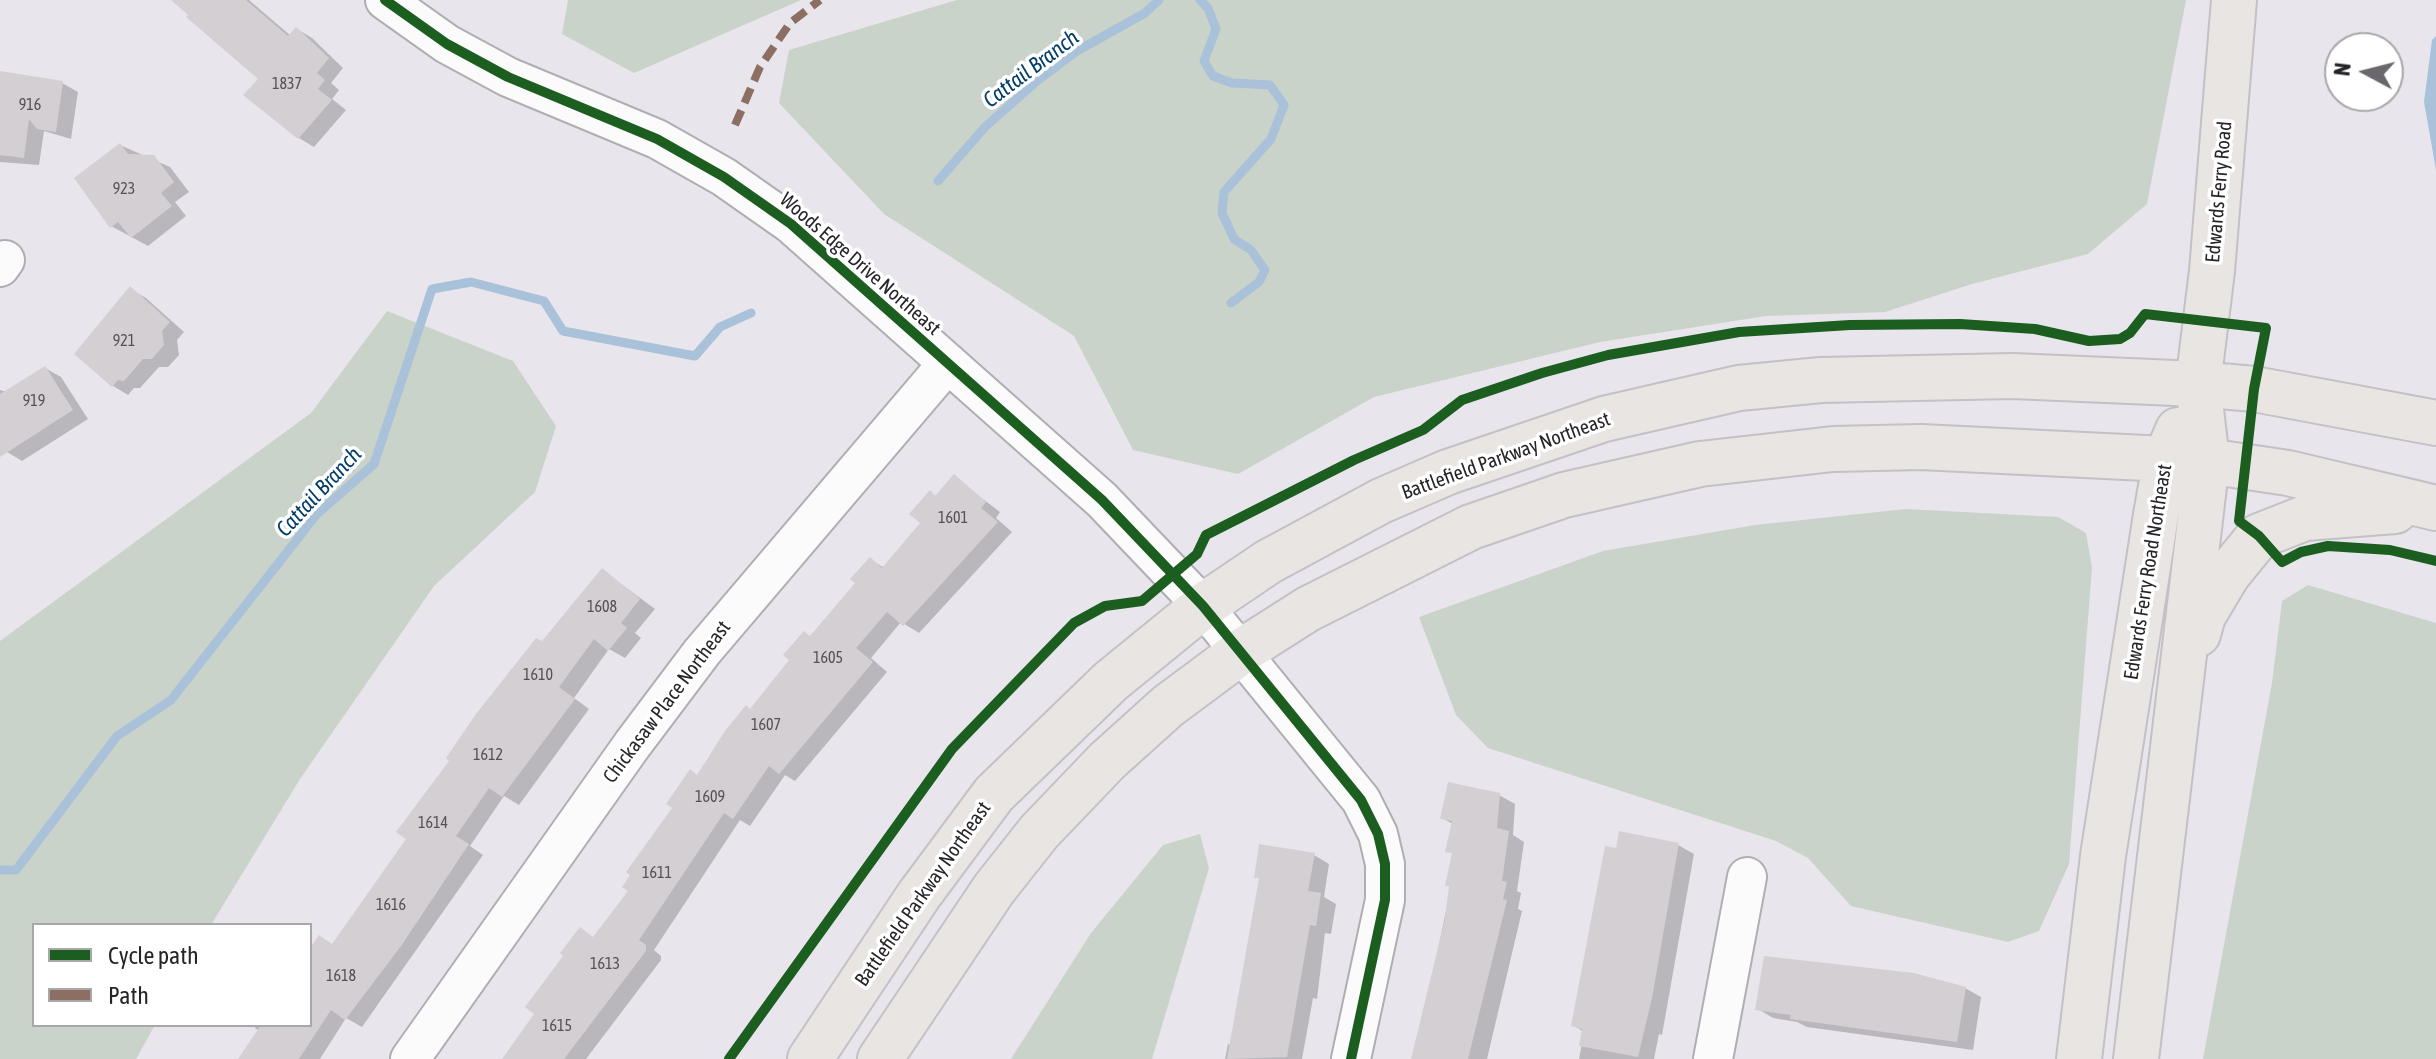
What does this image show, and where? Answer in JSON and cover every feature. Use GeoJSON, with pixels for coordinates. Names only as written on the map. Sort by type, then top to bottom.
{"type":"FeatureCollection","features":[{"type":"Feature","properties":{"kind":"main road","name":"Edwards Ferry Road"},"geometry":{"type":"LineString","coordinates":[[2198,384],[2212,271],[2234,0]]}},
{"type":"Feature","properties":{"kind":"main road","name":"Battlefield Parkway Northeast"},"geometry":{"type":"LineString","coordinates":[[810,1059],[919,895],[994,794],[1111,681],[1203,606],[1268,562],[1381,501],[1448,472],[1604,419],[1739,388],[1888,377],[2013,376],[2198,384],[2269,392],[2436,423]]}},
{"type":"Feature","properties":{"kind":"main road","name":"Edwards Ferry Road Northeast"},"geometry":{"type":"LineString","coordinates":[[2079,1059],[2103,856],[2186,460],[2198,384]]}},
{"type":"Feature","properties":{"kind":"main road"},"geometry":{"type":"LineString","coordinates":[[880,1059],[994,889],[1039,832],[1107,761],[1168,706],[1242,651],[1308,609],[1471,527],[1564,495],[1650,473],[1756,455],[1921,447],[2186,460],[2288,473],[2436,508]]}},
{"type":"Feature","properties":{"kind":"main road","name":"Edwards Ferry Road Northeast"},"geometry":{"type":"LineString","coordinates":[[2136,1059],[2177,705],[2186,460]]}},
{"type":"Feature","properties":{"kind":"main road"},"geometry":{"type":"LineString","coordinates":[[2177,705],[2203,616],[2228,574],[2259,536],[2305,518],[2436,508]]}},
{"type":"Feature","properties":{"kind":"street","name":"Woods Edge Drive Northeast"},"geometry":{"type":"LineString","coordinates":[[385,0],[447,44],[508,77],[657,139],[724,177],[821,249],[1102,500],[1203,606],[1361,800],[1378,834],[1385,864],[1385,900],[1351,1059]]}},
{"type":"Feature","properties":{"kind":"street","name":"Chickasaw Place Northeast"},"geometry":{"type":"LineString","coordinates":[[410,1059],[702,652],[948,363]]}},
{"type":"Feature","properties":{"kind":"street"},"geometry":{"type":"LineString","coordinates":[[1713,1059],[1747,877]]}},
{"type":"Feature","properties":{"kind":"shaded area"},"geometry":{"type":"Polygon","coordinates":[[[568,0],[801,0],[634,73],[562,34],[568,0]]]}},
{"type":"Feature","properties":{"kind":"shaded area"},"geometry":{"type":"Polygon","coordinates":[[[957,0],[2186,0],[2147,204],[2088,254],[1972,284],[1885,312],[1766,316],[1600,342],[1374,397],[1238,474],[1133,450],[1074,336],[884,214],[779,103],[789,50],[957,0]]]}},
{"type":"Feature","properties":{"kind":"shaded area"},"geometry":{"type":"Polygon","coordinates":[[[387,311],[513,361],[556,426],[535,492],[434,586],[300,779],[212,923],[32,923],[32,1027],[154,1027],[136,1059],[0,1059],[0,641],[311,413],[387,311]]]}},
{"type":"Feature","properties":{"kind":"shaded area"},"geometry":{"type":"Polygon","coordinates":[[[1906,509],[2058,517],[2086,533],[2092,568],[2069,864],[2039,931],[2008,942],[1851,906],[1808,858],[1776,841],[1488,748],[1456,715],[1419,617],[1603,551],[1755,525],[1906,509]]]}},
{"type":"Feature","properties":{"kind":"shaded area"},"geometry":{"type":"Polygon","coordinates":[[[2308,585],[2436,623],[2436,1059],[2203,1059],[2272,683],[2282,601],[2308,585]]]}},
{"type":"Feature","properties":{"kind":"shaded area"},"geometry":{"type":"Polygon","coordinates":[[[1200,834],[1209,868],[1152,1059],[1011,1059],[1091,933],[1163,845],[1200,834]]]}},
{"type":"Feature","properties":{"kind":"water"},"geometry":{"type":"Polygon","coordinates":[[[2436,36],[2436,170],[2424,102],[2432,40],[2436,36]]]}},
{"type":"Feature","properties":{"kind":"building"},"geometry":{"type":"Polygon","coordinates":[[[171,0],[246,0],[288,36],[296,27],[329,58],[317,73],[325,80],[318,89],[332,100],[298,139],[243,95],[258,79],[186,17],[188,15],[171,0]]]}},
{"type":"Feature","properties":{"kind":"building"},"geometry":{"type":"Polygon","coordinates":[[[0,71],[63,81],[56,132],[37,129],[29,119],[24,158],[0,155],[0,71]]]}},
{"type":"Feature","properties":{"kind":"building"},"geometry":{"type":"Polygon","coordinates":[[[120,143],[128,154],[154,155],[174,182],[161,193],[172,206],[131,238],[118,222],[110,228],[74,178],[120,143]]]}},
{"type":"Feature","properties":{"kind":"building"},"geometry":{"type":"Polygon","coordinates":[[[130,286],[170,322],[162,331],[164,345],[152,359],[143,359],[124,381],[118,380],[112,387],[74,354],[130,286]]]}},
{"type":"Feature","properties":{"kind":"building"},"geometry":{"type":"Polygon","coordinates":[[[45,366],[73,410],[0,457],[0,394],[45,366]]]}},
{"type":"Feature","properties":{"kind":"building"},"geometry":{"type":"Polygon","coordinates":[[[954,474],[986,502],[981,508],[998,522],[903,626],[887,612],[856,648],[873,662],[779,774],[769,766],[733,819],[724,813],[639,940],[646,945],[646,951],[564,1059],[502,1059],[534,1014],[525,1007],[563,956],[560,953],[580,927],[593,937],[628,891],[622,887],[630,875],[626,872],[672,808],[666,804],[690,769],[697,775],[725,731],[746,705],[750,709],[789,660],[783,655],[804,631],[810,636],[855,583],[850,579],[870,557],[882,568],[920,523],[909,514],[930,490],[935,496],[954,474]]]}},
{"type":"Feature","properties":{"kind":"building"},"geometry":{"type":"Polygon","coordinates":[[[602,568],[640,599],[621,623],[627,628],[608,651],[594,639],[559,687],[575,699],[502,797],[489,788],[456,836],[469,844],[401,946],[345,1020],[331,1010],[299,1059],[238,1059],[260,1027],[312,1027],[312,945],[319,935],[332,944],[406,839],[396,832],[449,761],[446,758],[476,714],[536,638],[542,641],[602,568]]]}},
{"type":"Feature","properties":{"kind":"building"},"geometry":{"type":"Polygon","coordinates":[[[1448,782],[1500,793],[1497,828],[1509,831],[1502,881],[1507,882],[1503,899],[1507,900],[1468,1059],[1411,1059],[1445,919],[1449,886],[1445,886],[1452,853],[1445,852],[1452,821],[1440,819],[1448,782]]]}},
{"type":"Feature","properties":{"kind":"building"},"geometry":{"type":"Polygon","coordinates":[[[1619,831],[1679,843],[1652,998],[1638,1057],[1579,1046],[1582,1029],[1571,1026],[1605,846],[1616,848],[1619,831]]]}},
{"type":"Feature","properties":{"kind":"building"},"geometry":{"type":"Polygon","coordinates":[[[1259,844],[1315,853],[1308,891],[1321,893],[1316,926],[1310,925],[1287,1057],[1227,1059],[1259,878],[1254,878],[1259,844]]]}},
{"type":"Feature","properties":{"kind":"building"},"geometry":{"type":"Polygon","coordinates":[[[1764,956],[1914,973],[1966,987],[1957,1042],[1790,1019],[1791,1015],[1755,1010],[1764,956]]]}},
{"type":"Feature","properties":{"kind":"waterway","name":"Cattail Branch"},"geometry":{"type":"LineString","coordinates":[[938,181],[985,127],[1037,81],[1077,51],[1145,13],[1159,0]]}},
{"type":"Feature","properties":{"kind":"waterway"},"geometry":{"type":"LineString","coordinates":[[1200,0],[1208,8],[1216,29],[1204,61],[1213,76],[1232,83],[1270,85],[1284,105],[1271,139],[1224,192],[1222,213],[1234,239],[1251,250],[1265,270],[1259,282],[1231,303]]}},
{"type":"Feature","properties":{"kind":"waterway","name":"Cattail Branch"},"geometry":{"type":"LineString","coordinates":[[0,870],[16,870],[117,736],[171,700],[317,514],[374,464],[432,289],[471,282],[544,301],[563,331],[695,356],[720,327],[751,313]]}},
{"type":"Feature","properties":{"kind":"marked path"},"geometry":{"type":"LineString","coordinates":[[735,125],[760,67],[790,23],[820,0]]}},
{"type":"Feature","properties":{"kind":"cycle path"},"geometry":{"type":"LineString","coordinates":[[385,0],[447,44],[508,77],[657,139],[724,177],[791,224],[1102,500],[1203,606],[1361,800],[1378,834],[1385,864],[1385,900],[1351,1059]]}},
{"type":"Feature","properties":{"kind":"cycle path"},"geometry":{"type":"LineString","coordinates":[[729,1059],[952,749],[1074,623],[1105,606],[1142,601],[1197,554],[1206,535],[1354,460],[1423,430],[1462,400],[1542,373],[1608,355],[1739,332],[1850,325],[1960,324],[2035,329],[2089,341],[2120,339],[2130,333],[2145,314],[2266,328],[2254,389],[2239,521],[2259,536],[2282,562],[2301,552],[2328,546],[2390,550],[2436,561]]}}]}
